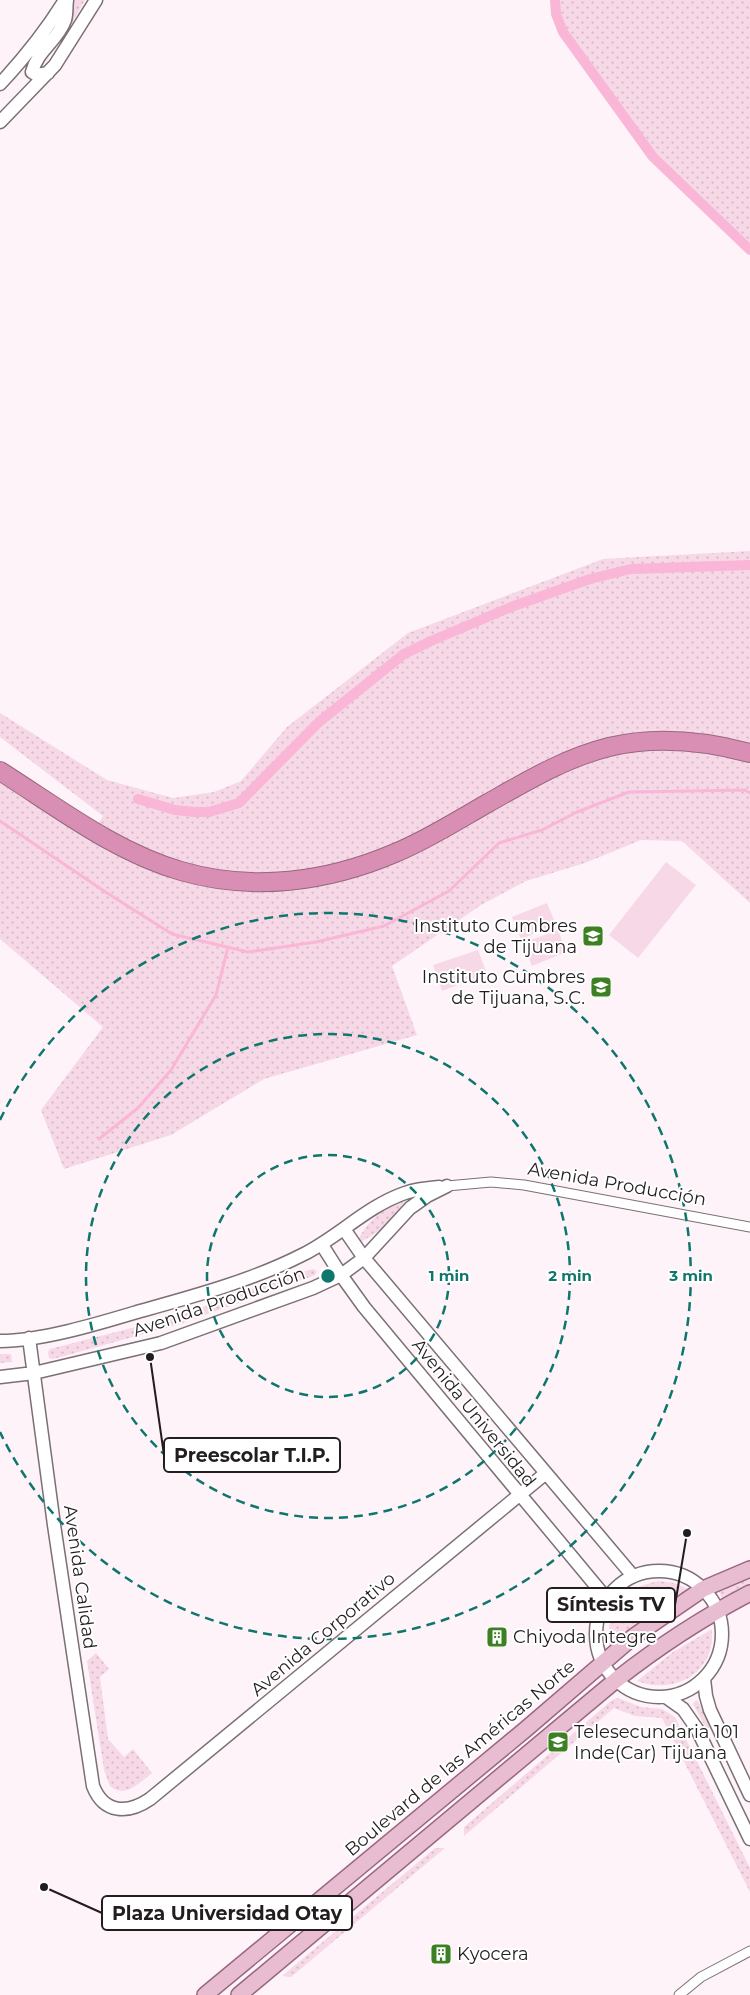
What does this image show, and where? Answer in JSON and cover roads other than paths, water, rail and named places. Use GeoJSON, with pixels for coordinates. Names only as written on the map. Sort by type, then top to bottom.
{"type":"FeatureCollection","features":[{"type":"Feature","properties":{"kind":"highway"},"geometry":{"type":"LineString","coordinates":[[0,771],[103,837],[142,856],[180,871],[222,880],[258,883],[296,881],[335,874],[396,853],[545,770],[574,758],[610,747],[672,741],[704,743],[750,753]]}},
{"type":"Feature","properties":{"kind":"main road","name":"Boulevard de las Américas Norte"},"geometry":{"type":"LineString","coordinates":[[205,1995],[633,1637],[703,1589],[750,1569]]}},
{"type":"Feature","properties":{"kind":"main road"},"geometry":{"type":"LineString","coordinates":[[239,1995],[616,1680],[680,1633],[717,1610],[750,1593]]}},
{"type":"Feature","properties":{"kind":"main road"},"geometry":{"type":"LineString","coordinates":[[469,1776],[483,1793]]}},
{"type":"Feature","properties":{"kind":"street"},"geometry":{"type":"LineString","coordinates":[[48,73],[37,75],[32,72],[34,62],[60,30],[65,20],[66,0]]}},
{"type":"Feature","properties":{"kind":"street"},"geometry":{"type":"LineString","coordinates":[[0,84],[29,53],[66,0]]}},
{"type":"Feature","properties":{"kind":"street"},"geometry":{"type":"LineString","coordinates":[[0,122],[48,73],[80,28],[96,0]]}},
{"type":"Feature","properties":{"kind":"street","name":"Avenida Producción"},"geometry":{"type":"LineString","coordinates":[[0,1341],[29,1338],[98,1324],[195,1296],[300,1256],[322,1245],[378,1206],[404,1193],[447,1186],[491,1182],[524,1185],[750,1227]]}},
{"type":"Feature","properties":{"kind":"street","name":"Avenida Producción"},"geometry":{"type":"LineString","coordinates":[[0,1377],[34,1373],[161,1343],[288,1298],[341,1275],[364,1258],[410,1208],[427,1196],[447,1186]]}},
{"type":"Feature","properties":{"kind":"street","name":"Avenida Universidad"},"geometry":{"type":"LineString","coordinates":[[344,1229],[364,1258],[633,1576]]}},
{"type":"Feature","properties":{"kind":"street","name":"Avenida Universidad"},"geometry":{"type":"LineString","coordinates":[[322,1245],[364,1307],[606,1599]]}},
{"type":"Feature","properties":{"kind":"street","name":"Avenida Calidad"},"geometry":{"type":"LineString","coordinates":[[29,1338],[54,1525],[93,1786],[102,1801],[116,1809]]}},
{"type":"Feature","properties":{"kind":"street","name":"Avenida Corporativo"},"geometry":{"type":"LineString","coordinates":[[116,1809],[133,1808],[150,1798],[546,1473]]}},
{"type":"Feature","properties":{"kind":"street"},"geometry":{"type":"LineString","coordinates":[[663,1571],[678,1574],[691,1580],[703,1589],[717,1610],[721,1624],[721,1646],[713,1667],[704,1679],[687,1691],[666,1697],[652,1697],[639,1694],[627,1689],[616,1680],[602,1663],[597,1647],[596,1630],[601,1609],[606,1599],[618,1586],[633,1576],[663,1571]]}},
{"type":"Feature","properties":{"kind":"street"},"geometry":{"type":"LineString","coordinates":[[704,1679],[710,1710],[750,1795]]}},
{"type":"Feature","properties":{"kind":"street"},"geometry":{"type":"LineString","coordinates":[[666,1697],[683,1709],[697,1729],[750,1839]]}},
{"type":"Feature","properties":{"kind":"street"},"geometry":{"type":"LineString","coordinates":[[680,1995],[701,1977],[750,1951]]}},
{"type":"Feature","properties":{"kind":"waterway"},"geometry":{"type":"LineString","coordinates":[[555,0],[556,14],[563,32],[653,157],[750,250]]}},
{"type":"Feature","properties":{"kind":"waterway"},"geometry":{"type":"LineString","coordinates":[[138,799],[175,810],[194,812],[209,812],[239,803],[319,722],[404,654],[511,607],[590,579],[631,569],[750,565]]}},
{"type":"Feature","properties":{"kind":"waterway"},"geometry":{"type":"LineString","coordinates":[[0,821],[172,934],[248,952],[316,942],[384,926],[449,891],[499,843],[542,830],[577,812],[629,792],[745,790],[750,793]]}},
{"type":"Feature","properties":{"kind":"waterway"},"geometry":{"type":"LineString","coordinates":[[99,1139],[138,1108],[171,1070],[216,995],[228,947]]}},
{"type":"Feature","properties":{"kind":"place","name":"Instituto Cumbres de Tijuana"},"geometry":{"type":"Point","coordinates":[593,936]}},
{"type":"Feature","properties":{"kind":"place","name":"Instituto Cumbres de Tijuana, S.C."},"geometry":{"type":"Point","coordinates":[601,987]}},
{"type":"Feature","properties":{"kind":"place","name":"Preescolar T.I.P."},"geometry":{"type":"Point","coordinates":[150,1357]}},
{"type":"Feature","properties":{"kind":"place","name":"Síntesis TV"},"geometry":{"type":"Point","coordinates":[687,1533]}},
{"type":"Feature","properties":{"kind":"place","name":"Chiyoda Integre"},"geometry":{"type":"Point","coordinates":[497,1637]}},
{"type":"Feature","properties":{"kind":"place","name":"Telesecundaria 101 Inde(Car) Tijuana"},"geometry":{"type":"Point","coordinates":[558,1742]}},
{"type":"Feature","properties":{"kind":"place","name":"Plaza Universidad Otay"},"geometry":{"type":"Point","coordinates":[44,1887]}},
{"type":"Feature","properties":{"kind":"place","name":"Kyocera"},"geometry":{"type":"Point","coordinates":[441,1954]}}]}
